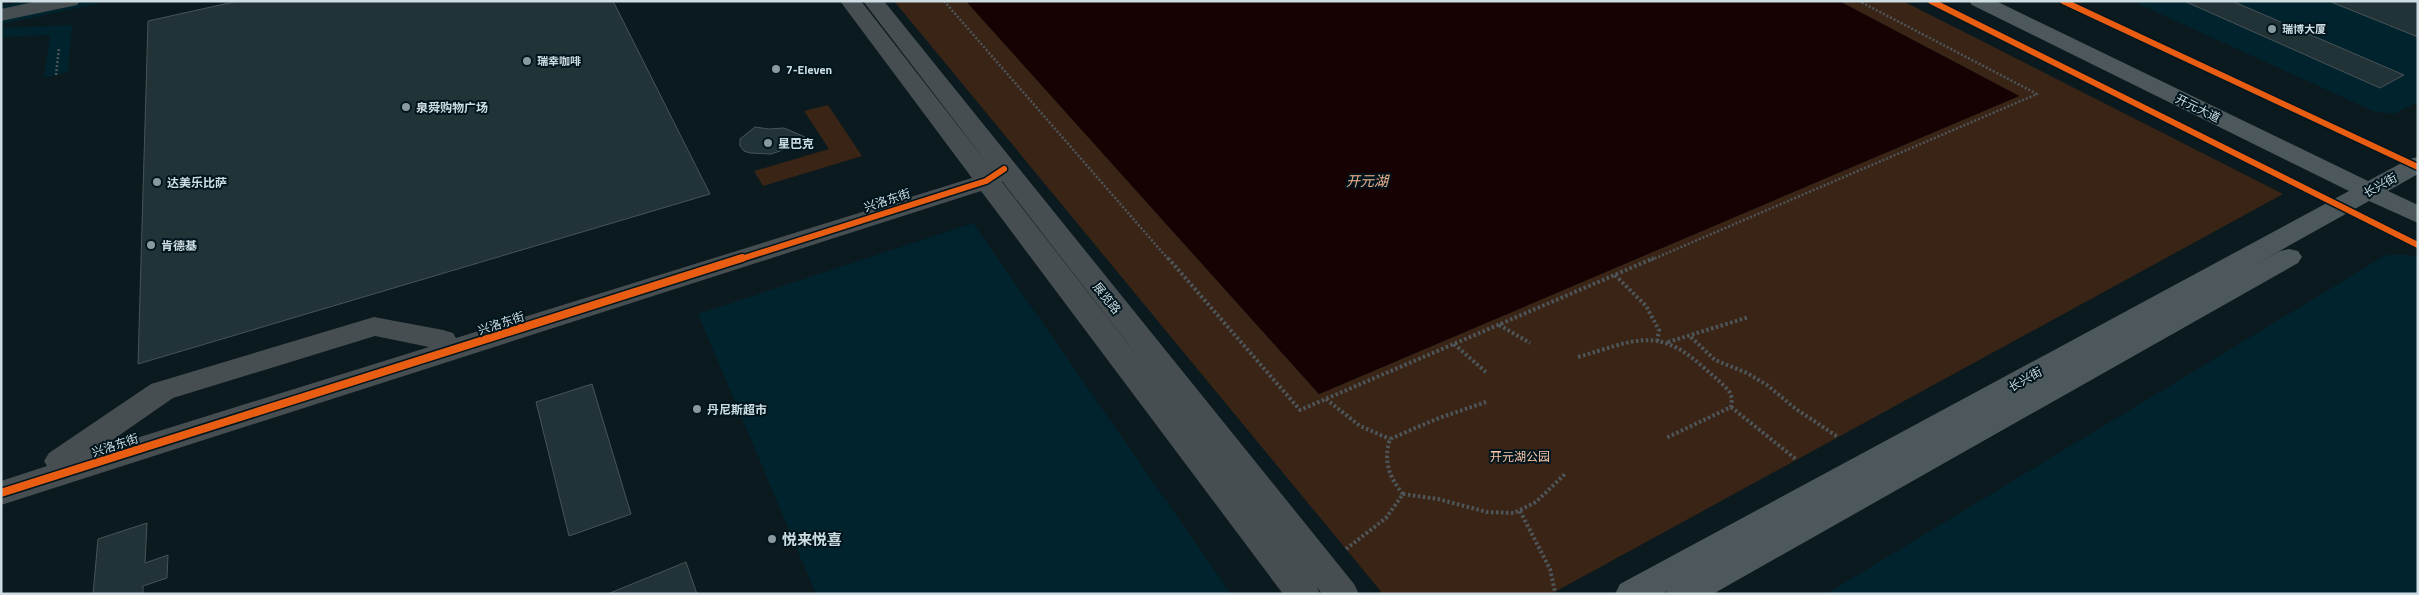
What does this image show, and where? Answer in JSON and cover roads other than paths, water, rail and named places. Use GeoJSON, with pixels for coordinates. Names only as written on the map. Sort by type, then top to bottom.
{"type":"FeatureCollection","features":[{"type":"Feature","properties":{"kind":"main road","name":"开元大道"},"geometry":{"type":"LineString","coordinates":[[1979,1],[2398,191]]}},
{"type":"Feature","properties":{"kind":"main road","name":"开元大道"},"geometry":{"type":"LineString","coordinates":[[2016,1],[2398,191],[2418,215]]}},
{"type":"Feature","properties":{"kind":"main road","name":"长兴街"},"geometry":{"type":"LineString","coordinates":[[1683,594],[2398,191],[2418,164]]}},
{"type":"Feature","properties":{"kind":"main road","name":"长兴街"},"geometry":{"type":"LineString","coordinates":[[1632,594],[2398,191]]}},
{"type":"Feature","properties":{"kind":"street"},"geometry":{"type":"LineString","coordinates":[[1,10],[42,1]]}},
{"type":"Feature","properties":{"kind":"street"},"geometry":{"type":"LineString","coordinates":[[1,15],[70,1]]}},
{"type":"Feature","properties":{"kind":"street","name":"展览路"},"geometry":{"type":"LineString","coordinates":[[850,1],[990,174],[1342,594]]}},
{"type":"Feature","properties":{"kind":"street","name":"展览路"},"geometry":{"type":"LineString","coordinates":[[873,1],[990,174],[1303,594]]}},
{"type":"Feature","properties":{"kind":"street","name":"兴洛东街"},"geometry":{"type":"LineString","coordinates":[[1,479],[444,340],[990,174]]}},
{"type":"Feature","properties":{"kind":"street","name":"兴洛东街"},"geometry":{"type":"LineString","coordinates":[[1,493],[990,174]]}},
{"type":"Feature","properties":{"kind":"water","name":"开元湖"},"geometry":{"type":"Polygon","coordinates":[[[966,1],[1839,1],[2019,96],[1319,394],[966,1]]]}},
{"type":"Feature","properties":{"kind":"place","name":"瑞博大厦"},"geometry":{"type":"Point","coordinates":[2272,29]}},
{"type":"Feature","properties":{"kind":"place","name":"瑞幸咖啡"},"geometry":{"type":"Point","coordinates":[527,61]}},
{"type":"Feature","properties":{"kind":"place","name":"7-Eleven"},"geometry":{"type":"Point","coordinates":[776,69]}},
{"type":"Feature","properties":{"kind":"place","name":"泉舜购物广场"},"geometry":{"type":"Point","coordinates":[406,107]}},
{"type":"Feature","properties":{"kind":"place","name":"星巴克"},"geometry":{"type":"Point","coordinates":[768,143]}},
{"type":"Feature","properties":{"kind":"place","name":"达美乐比萨"},"geometry":{"type":"Point","coordinates":[157,182]}},
{"type":"Feature","properties":{"kind":"place","name":"肯德基"},"geometry":{"type":"Point","coordinates":[151,245]}},
{"type":"Feature","properties":{"kind":"place","name":"丹尼斯超市"},"geometry":{"type":"Point","coordinates":[697,409]}},
{"type":"Feature","properties":{"kind":"place","name":"悦来悦喜"},"geometry":{"type":"Point","coordinates":[772,539]}},
{"type":"Feature","properties":{"kind":"park label","name":"开元湖公园"},"geometry":{"type":"Point","coordinates":[1520,456]}}]}
